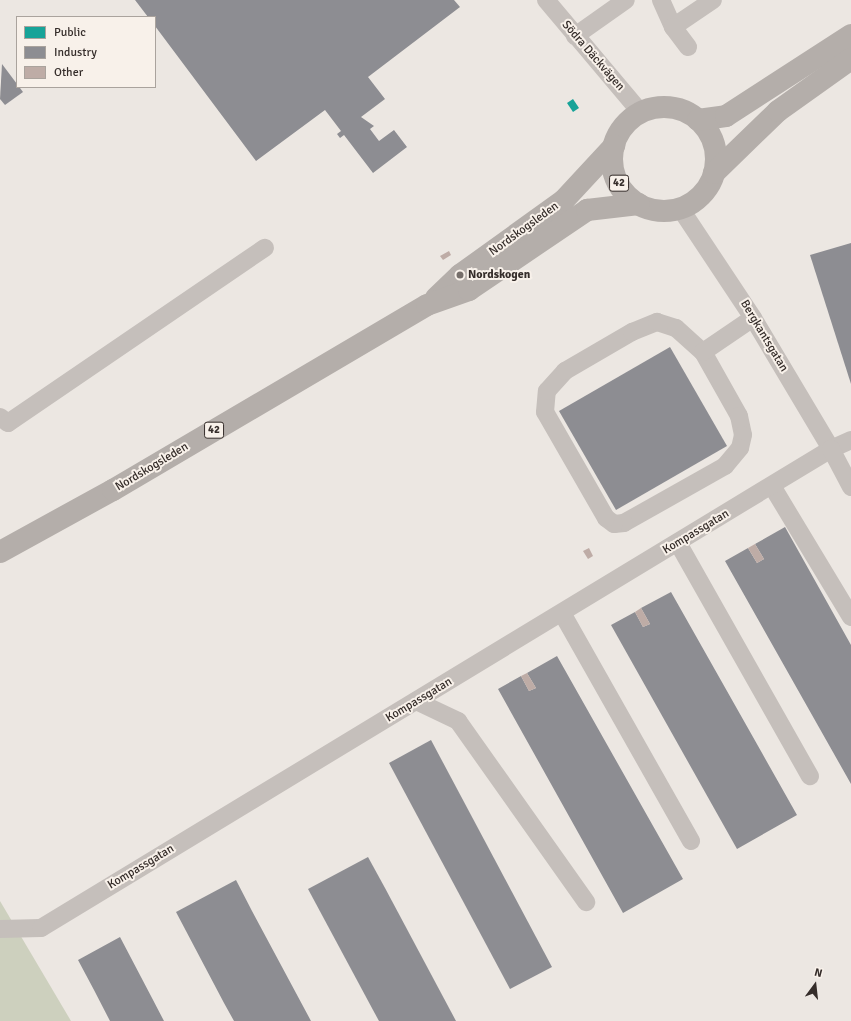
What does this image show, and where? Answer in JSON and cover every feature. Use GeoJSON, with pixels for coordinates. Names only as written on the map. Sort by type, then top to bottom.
{"type":"FeatureCollection","features":[{"type":"Feature","properties":{"kind":"main road"},"geometry":{"type":"LineString","coordinates":[[641,113],[671,108],[698,120],[726,116],[851,35]]}},
{"type":"Feature","properties":{"kind":"main road","name":"42"},"geometry":{"type":"LineString","coordinates":[[641,113],[624,127],[614,146],[617,179],[628,196],[639,204],[666,210],[680,208],[701,195],[714,173],[778,111],[851,59]]}},
{"type":"Feature","properties":{"kind":"main road"},"geometry":{"type":"LineString","coordinates":[[698,120],[714,144],[714,173]]}},
{"type":"Feature","properties":{"kind":"main road","name":"Nordskogsleden"},"geometry":{"type":"LineString","coordinates":[[427,305],[460,275],[564,200],[614,146]]}},
{"type":"Feature","properties":{"kind":"main road","name":"Nordskogsleden"},"geometry":{"type":"LineString","coordinates":[[0,552],[113,490],[427,305],[469,290],[588,210],[639,204]]}},
{"type":"Feature","properties":{"kind":"street","name":"Södra Däckvägen"},"geometry":{"type":"LineString","coordinates":[[546,0],[574,36],[641,113]]}},
{"type":"Feature","properties":{"kind":"street"},"geometry":{"type":"LineString","coordinates":[[574,36],[626,0]]}},
{"type":"Feature","properties":{"kind":"street"},"geometry":{"type":"LineString","coordinates":[[661,0],[673,27],[688,47]]}},
{"type":"Feature","properties":{"kind":"street"},"geometry":{"type":"LineString","coordinates":[[673,27],[713,0]]}},
{"type":"Feature","properties":{"kind":"street","name":"Bergkantsgatan"},"geometry":{"type":"LineString","coordinates":[[680,208],[753,318],[831,449],[851,487]]}},
{"type":"Feature","properties":{"kind":"street"},"geometry":{"type":"LineString","coordinates":[[0,417],[8,423],[265,248]]}},
{"type":"Feature","properties":{"kind":"street"},"geometry":{"type":"LineString","coordinates":[[704,352],[753,318]]}},
{"type":"Feature","properties":{"kind":"street"},"geometry":{"type":"LineString","coordinates":[[657,322],[676,328],[704,352],[739,416],[743,435],[740,448],[725,466],[624,523],[614,524],[606,518],[545,412],[547,391],[565,371],[632,332],[657,322]]}},
{"type":"Feature","properties":{"kind":"street"},"geometry":{"type":"LineString","coordinates":[[831,449],[851,440]]}},
{"type":"Feature","properties":{"kind":"street","name":"Kompassgatan"},"geometry":{"type":"LineString","coordinates":[[0,928],[41,928],[831,449]]}},
{"type":"Feature","properties":{"kind":"street"},"geometry":{"type":"LineString","coordinates":[[772,486],[851,617]]}},
{"type":"Feature","properties":{"kind":"street"},"geometry":{"type":"LineString","coordinates":[[678,543],[810,776]]}},
{"type":"Feature","properties":{"kind":"street"},"geometry":{"type":"LineString","coordinates":[[562,613],[691,841]]}},
{"type":"Feature","properties":{"kind":"street"},"geometry":{"type":"LineString","coordinates":[[416,701],[458,722],[586,902]]}},
{"type":"Feature","properties":{"kind":"green space"},"geometry":{"type":"Polygon","coordinates":[[[0,901],[71,1021],[0,1021],[0,901]]]}},
{"type":"Feature","properties":{"kind":"building: Public"},"geometry":{"type":"Polygon","coordinates":[[[573,99],[579,108],[573,112],[567,103],[573,99]]]}},
{"type":"Feature","properties":{"kind":"building: Industry"},"geometry":{"type":"Polygon","coordinates":[[[135,0],[454,0],[460,7],[368,77],[385,99],[361,117],[374,126],[370,129],[379,141],[394,130],[407,147],[373,173],[344,135],[340,138],[337,134],[341,131],[325,110],[256,161],[156,27],[156,16],[147,16],[135,0]]]}},
{"type":"Feature","properties":{"kind":"building: Industry"},"geometry":{"type":"Polygon","coordinates":[[[2,64],[16,83],[16,88],[20,88],[23,92],[5,105],[0,99],[2,64]]]}},
{"type":"Feature","properties":{"kind":"building: Industry"},"geometry":{"type":"Polygon","coordinates":[[[851,243],[851,384],[810,255],[851,243]]]}},
{"type":"Feature","properties":{"kind":"building: Industry"},"geometry":{"type":"Polygon","coordinates":[[[670,347],[727,446],[616,510],[559,411],[670,347]]]}},
{"type":"Feature","properties":{"kind":"building: Industry"},"geometry":{"type":"Polygon","coordinates":[[[785,527],[851,645],[851,784],[725,561],[748,548],[757,563],[764,559],[755,544],[785,527]]]}},
{"type":"Feature","properties":{"kind":"building: Industry"},"geometry":{"type":"Polygon","coordinates":[[[671,592],[797,815],[737,849],[611,625],[635,612],[643,627],[650,624],[641,608],[671,592]]]}},
{"type":"Feature","properties":{"kind":"building: Industry"},"geometry":{"type":"Polygon","coordinates":[[[557,656],[683,879],[623,913],[498,689],[521,676],[529,691],[536,688],[527,673],[557,656]]]}},
{"type":"Feature","properties":{"kind":"building: Industry"},"geometry":{"type":"Polygon","coordinates":[[[431,740],[552,967],[510,989],[389,763],[431,740]]]}},
{"type":"Feature","properties":{"kind":"building: Industry"},"geometry":{"type":"Polygon","coordinates":[[[368,857],[456,1021],[379,1021],[308,889],[368,857]]]}},
{"type":"Feature","properties":{"kind":"building: Industry"},"geometry":{"type":"Polygon","coordinates":[[[236,880],[311,1021],[234,1021],[224,1003],[176,912],[236,880]]]}},
{"type":"Feature","properties":{"kind":"building: Industry"},"geometry":{"type":"Polygon","coordinates":[[[120,937],[164,1021],[110,1021],[78,960],[120,937]]]}},
{"type":"Feature","properties":{"kind":"building: Other"},"geometry":{"type":"Polygon","coordinates":[[[449,251],[451,255],[443,260],[440,256],[449,251]]]}},
{"type":"Feature","properties":{"kind":"building: Other"},"geometry":{"type":"Polygon","coordinates":[[[755,544],[764,559],[757,563],[748,548],[755,544]]]}},
{"type":"Feature","properties":{"kind":"building: Other"},"geometry":{"type":"Polygon","coordinates":[[[589,548],[593,556],[588,559],[583,551],[589,548]]]}},
{"type":"Feature","properties":{"kind":"building: Other"},"geometry":{"type":"Polygon","coordinates":[[[641,608],[650,624],[643,627],[635,612],[641,608]]]}},
{"type":"Feature","properties":{"kind":"building: Other"},"geometry":{"type":"Polygon","coordinates":[[[527,673],[536,688],[529,691],[521,676],[527,673]]]}},
{"type":"Feature","properties":{"kind":"place","name":"Nordskogen"},"geometry":{"type":"Point","coordinates":[460,275]}}]}
